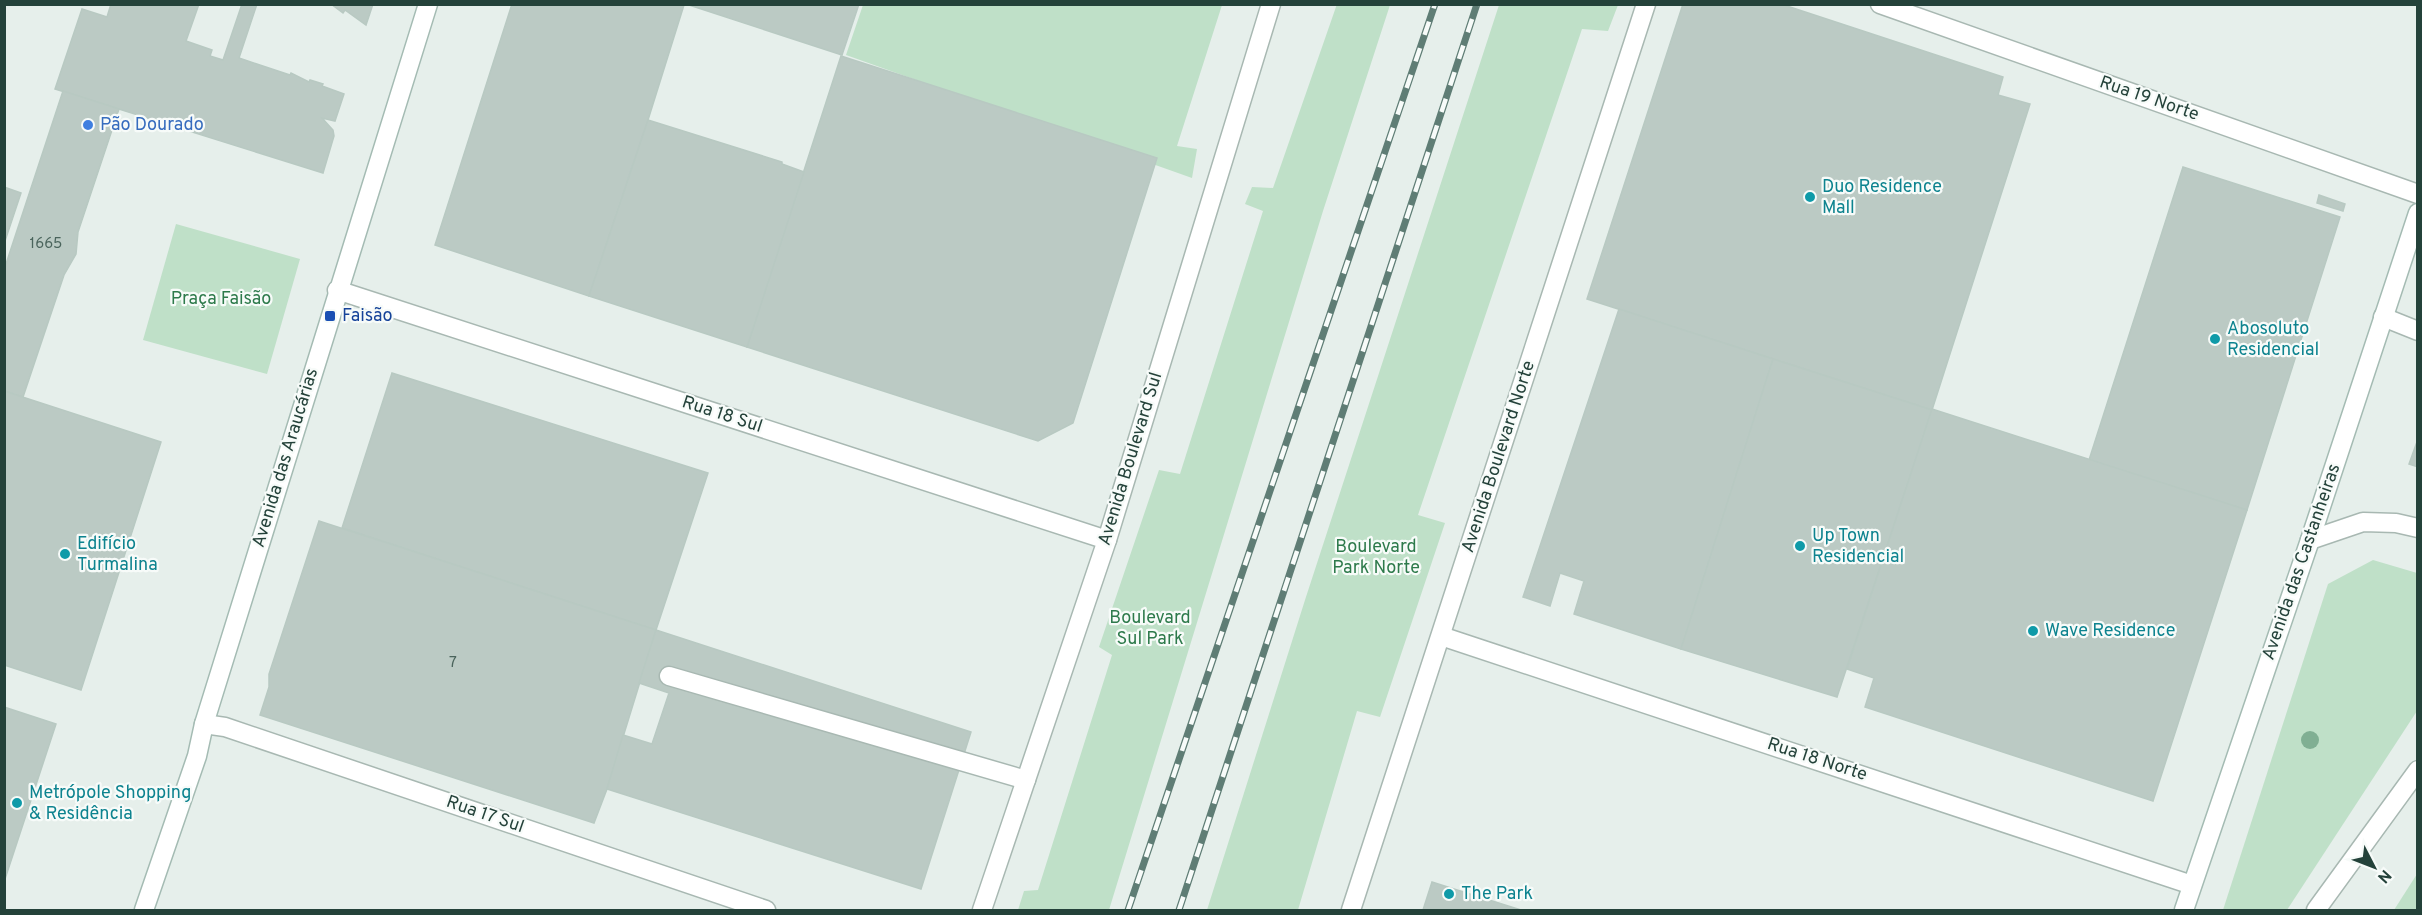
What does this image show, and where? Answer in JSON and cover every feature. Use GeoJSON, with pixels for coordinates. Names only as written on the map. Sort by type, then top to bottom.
{"type":"FeatureCollection","features":[{"type":"Feature","properties":{"kind":"street","name":"Avenida das Araucárias"},"geometry":{"type":"LineString","coordinates":[[144,910],[197,756],[204,724],[337,290],[428,4]]}},
{"type":"Feature","properties":{"kind":"street","name":"Avenida Boulevard Sul"},"geometry":{"type":"LineString","coordinates":[[982,910],[1107,540],[1271,4]]}},
{"type":"Feature","properties":{"kind":"street","name":"Avenida Boulevard Norte"},"geometry":{"type":"LineString","coordinates":[[1351,910],[1646,4]]}},
{"type":"Feature","properties":{"kind":"street","name":"Rua 19 Norte"},"geometry":{"type":"LineString","coordinates":[[1880,4],[2418,194]]}},
{"type":"Feature","properties":{"kind":"street","name":"Avenida das Castanheiras"},"geometry":{"type":"LineString","coordinates":[[2184,910],[2418,213]]}},
{"type":"Feature","properties":{"kind":"street","name":"Rua 18 Sul"},"geometry":{"type":"LineString","coordinates":[[337,290],[1107,540]]}},
{"type":"Feature","properties":{"kind":"street"},"geometry":{"type":"LineString","coordinates":[[2383,317],[2418,331]]}},
{"type":"Feature","properties":{"kind":"street"},"geometry":{"type":"LineString","coordinates":[[2310,540],[2363,522],[2396,523],[2418,528]]}},
{"type":"Feature","properties":{"kind":"street","name":"Rua 18 Norte"},"geometry":{"type":"LineString","coordinates":[[1441,636],[2192,885]]}},
{"type":"Feature","properties":{"kind":"street"},"geometry":{"type":"LineString","coordinates":[[669,676],[1026,780]]}},
{"type":"Feature","properties":{"kind":"street","name":"Rua 17 Sul"},"geometry":{"type":"LineString","coordinates":[[204,724],[225,727],[766,910]]}},
{"type":"Feature","properties":{"kind":"street"},"geometry":{"type":"LineString","coordinates":[[2316,910],[2418,770]]}},
{"type":"Feature","properties":{"kind":"green space","name":"Boulevard Sul Park"},"geometry":{"type":"Polygon","coordinates":[[[1337,4],[1390,5],[1323,211],[1109,910],[1018,910],[1024,891],[1038,890],[1112,655],[1099,647],[1159,470],[1180,474],[1263,211],[1245,204],[1252,187],[1273,188],[1337,4]]]}},
{"type":"Feature","properties":{"kind":"green space"},"geometry":{"type":"Polygon","coordinates":[[[863,5],[1222,5],[1177,146],[1197,149],[1192,178],[846,55],[863,5]]]}},
{"type":"Feature","properties":{"kind":"green space","name":"Boulevard Park Norte"},"geometry":{"type":"Polygon","coordinates":[[[1499,5],[1618,5],[1608,31],[1582,29],[1418,515],[1445,523],[1380,717],[1357,711],[1298,910],[1207,910],[1305,600],[1499,5]]]}},
{"type":"Feature","properties":{"kind":"green space","name":"Praça Faisão"},"geometry":{"type":"Polygon","coordinates":[[[176,224],[300,259],[267,374],[143,340],[176,224]]]}},
{"type":"Feature","properties":{"kind":"green space"},"geometry":{"type":"Polygon","coordinates":[[[2373,560],[2417,573],[2417,711],[2287,910],[2223,910],[2328,584],[2373,560]]]}},
{"type":"Feature","properties":{"kind":"green space"},"geometry":{"type":"Polygon","coordinates":[[[2417,874],[2417,910],[2394,910],[2417,874]]]}},
{"type":"Feature","properties":{"kind":"building"},"geometry":{"type":"Polygon","coordinates":[[[111,4],[199,4],[186,41],[212,50],[210,56],[223,60],[242,4],[257,4],[239,58],[290,75],[291,73],[344,94],[335,121],[322,118],[333,130],[334,136],[323,173],[55,89],[82,9],[107,17],[111,4]]]}},
{"type":"Feature","properties":{"kind":"building"},"geometry":{"type":"Polygon","coordinates":[[[331,4],[373,4],[366,25],[345,10],[343,13],[331,4]]]}},
{"type":"Feature","properties":{"kind":"building"},"geometry":{"type":"Polygon","coordinates":[[[512,4],[684,5],[589,296],[435,245],[512,4]]]}},
{"type":"Feature","properties":{"kind":"building"},"geometry":{"type":"Polygon","coordinates":[[[686,4],[859,4],[842,55],[686,4]]]}},
{"type":"Feature","properties":{"kind":"building","name":"Duo Residence Mall"},"geometry":{"type":"Polygon","coordinates":[[[1683,4],[1781,4],[2003,77],[1998,95],[2030,104],[1932,410],[1587,299],[1683,4]]]}},
{"type":"Feature","properties":{"kind":"building"},"geometry":{"type":"Polygon","coordinates":[[[841,56],[1157,158],[1073,423],[1038,441],[747,347],[841,56]]]}},
{"type":"Feature","properties":{"kind":"building"},"geometry":{"type":"Polygon","coordinates":[[[63,91],[119,109],[78,232],[76,254],[64,275],[23,397],[4,391],[4,270],[63,91]]]}},
{"type":"Feature","properties":{"kind":"building"},"geometry":{"type":"Polygon","coordinates":[[[648,120],[782,162],[782,164],[804,172],[747,347],[589,296],[648,120]]]}},
{"type":"Feature","properties":{"kind":"building","name":"Abosoluto Residencial"},"geometry":{"type":"Polygon","coordinates":[[[2183,167],[2340,217],[2247,510],[2089,460],[2183,167]]]}},
{"type":"Feature","properties":{"kind":"building"},"geometry":{"type":"Polygon","coordinates":[[[4,187],[21,193],[4,244],[4,187]]]}},
{"type":"Feature","properties":{"kind":"building"},"geometry":{"type":"Polygon","coordinates":[[[2319,195],[2345,204],[2343,211],[2317,203],[2319,195]]]}},
{"type":"Feature","properties":{"kind":"building"},"geometry":{"type":"Polygon","coordinates":[[[1619,309],[1773,359],[1681,649],[1574,614],[1584,581],[1560,573],[1550,606],[1523,597],[1619,309]]]}},
{"type":"Feature","properties":{"kind":"building","name":"Up Town Residencial"},"geometry":{"type":"Polygon","coordinates":[[[1773,359],[1932,410],[1837,697],[1681,649],[1773,359]]]}},
{"type":"Feature","properties":{"kind":"building"},"geometry":{"type":"Polygon","coordinates":[[[392,373],[708,473],[656,630],[342,528],[392,373]]]}},
{"type":"Feature","properties":{"kind":"building","name":"Edifício Turmalina"},"geometry":{"type":"Polygon","coordinates":[[[4,391],[161,442],[81,690],[4,665],[4,391]]]}},
{"type":"Feature","properties":{"kind":"building","name":"Wave Residence"},"geometry":{"type":"Polygon","coordinates":[[[1932,409],[2247,510],[2153,801],[1865,707],[1874,678],[1847,669],[1932,409]]]}},
{"type":"Feature","properties":{"kind":"building"},"geometry":{"type":"Polygon","coordinates":[[[2418,439],[2418,467],[2409,464],[2418,439]]]}},
{"type":"Feature","properties":{"kind":"building"},"geometry":{"type":"Polygon","coordinates":[[[319,521],[656,630],[607,789],[594,823],[260,715],[269,687],[269,674],[319,521]]]}},
{"type":"Feature","properties":{"kind":"building"},"geometry":{"type":"Polygon","coordinates":[[[656,630],[971,732],[921,889],[607,789],[623,735],[652,744],[669,693],[639,683],[656,630]]]}},
{"type":"Feature","properties":{"kind":"building","name":"Metrópole Shopping & Residência"},"geometry":{"type":"Polygon","coordinates":[[[4,707],[56,724],[4,882],[4,707]]]}},
{"type":"Feature","properties":{"kind":"building","name":"The Park"},"geometry":{"type":"Polygon","coordinates":[[[1432,882],[1454,889],[1521,910],[1423,910],[1432,882]]]}},
{"type":"Feature","properties":{"kind":"railway"},"geometry":{"type":"LineString","coordinates":[[1128,910],[1435,4]]}},
{"type":"Feature","properties":{"kind":"railway"},"geometry":{"type":"LineString","coordinates":[[1179,910],[1477,4]]}},
{"type":"Feature","properties":{"kind":"place","name":"Pão Dourado"},"geometry":{"type":"Point","coordinates":[88,125]}},
{"type":"Feature","properties":{"kind":"place","name":"Duo Residence Mall"},"geometry":{"type":"Point","coordinates":[1810,197]}},
{"type":"Feature","properties":{"kind":"place","name":"Faisão"},"geometry":{"type":"Point","coordinates":[330,316]}},
{"type":"Feature","properties":{"kind":"place","name":"Abosoluto Residencial"},"geometry":{"type":"Point","coordinates":[2215,339]}},
{"type":"Feature","properties":{"kind":"place","name":"Up Town Residencial"},"geometry":{"type":"Point","coordinates":[1800,546]}},
{"type":"Feature","properties":{"kind":"place","name":"Edifício Turmalina"},"geometry":{"type":"Point","coordinates":[65,554]}},
{"type":"Feature","properties":{"kind":"place","name":"Wave Residence"},"geometry":{"type":"Point","coordinates":[2033,631]}},
{"type":"Feature","properties":{"kind":"place","name":"Metrópole Shopping & Residência"},"geometry":{"type":"Point","coordinates":[17,803]}},
{"type":"Feature","properties":{"kind":"place","name":"The Park"},"geometry":{"type":"Point","coordinates":[1449,894]}}]}
